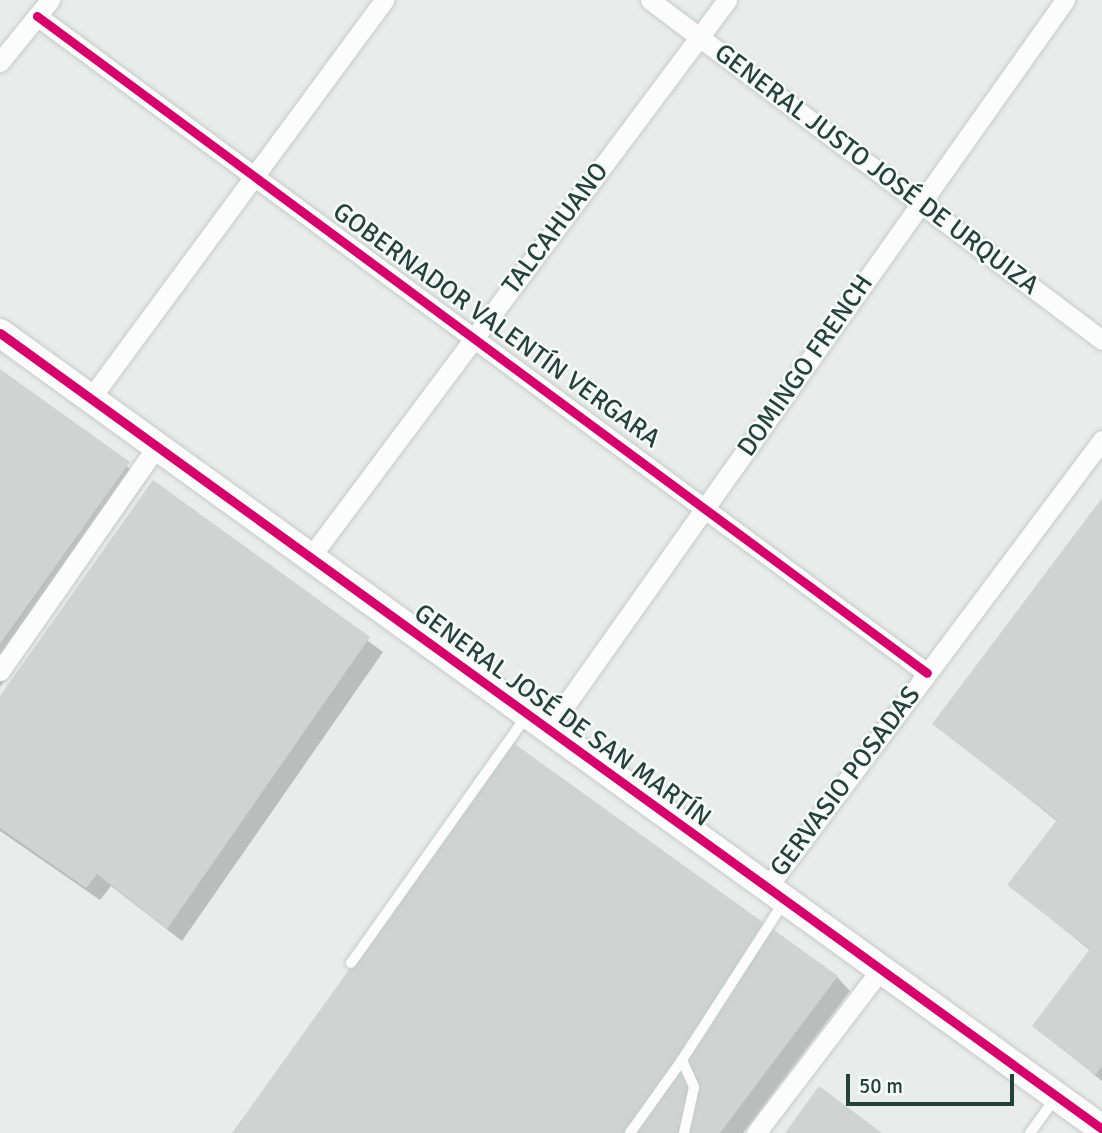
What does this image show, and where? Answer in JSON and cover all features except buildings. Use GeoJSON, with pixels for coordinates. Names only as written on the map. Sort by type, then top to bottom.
{"type":"FeatureCollection","features":[{"type":"Feature","properties":{"kind":"street"},"geometry":{"type":"LineString","coordinates":[[90,399],[253,173],[384,0]]}},
{"type":"Feature","properties":{"kind":"street","name":"GENERAL JUSTO JOSÉ DE URQUIZA"},"geometry":{"type":"LineString","coordinates":[[650,0],[1102,340]]}},
{"type":"Feature","properties":{"kind":"street","name":"TALCAHUANO"},"geometry":{"type":"LineString","coordinates":[[309,559],[727,0]]}},
{"type":"Feature","properties":{"kind":"street","name":"DOMINGO FRENCH"},"geometry":{"type":"LineString","coordinates":[[536,724],[705,507],[1065,0]]}},
{"type":"Feature","properties":{"kind":"street"},"geometry":{"type":"LineString","coordinates":[[0,62],[43,8]]}},
{"type":"Feature","properties":{"kind":"street","name":"GOBERNADOR VALENTÍN VERGARA"},"geometry":{"type":"LineString","coordinates":[[43,8],[253,173],[927,673]]}},
{"type":"Feature","properties":{"kind":"street","name":"GENERAL JOSÉ DE SAN MARTÍN"},"geometry":{"type":"LineString","coordinates":[[0,334],[536,724],[1102,1129]]}},
{"type":"Feature","properties":{"kind":"street","name":"GERVASIO POSADAS"},"geometry":{"type":"LineString","coordinates":[[775,895],[927,673],[1102,440]]}},
{"type":"Feature","properties":{"kind":"street"},"geometry":{"type":"LineString","coordinates":[[0,671],[156,447]]}},
{"type":"Feature","properties":{"kind":"street"},"geometry":{"type":"LineString","coordinates":[[756,1133],[880,970]]}},
{"type":"Feature","properties":{"kind":"lane"},"geometry":{"type":"LineString","coordinates":[[351,963],[536,724]]}},
{"type":"Feature","properties":{"kind":"lane"},"geometry":{"type":"LineString","coordinates":[[630,1133],[682,1060],[775,895]]}},
{"type":"Feature","properties":{"kind":"lane"},"geometry":{"type":"LineString","coordinates":[[682,1060],[694,1087],[684,1133]]}},
{"type":"Feature","properties":{"kind":"lane"},"geometry":{"type":"LineString","coordinates":[[1031,1133],[1057,1097]]}},
{"type":"Feature","properties":{"kind":"cycle path"},"geometry":{"type":"LineString","coordinates":[[37,16],[927,673]]}},
{"type":"Feature","properties":{"kind":"cycle path"},"geometry":{"type":"LineString","coordinates":[[0,333],[1102,1129]]}}]}
